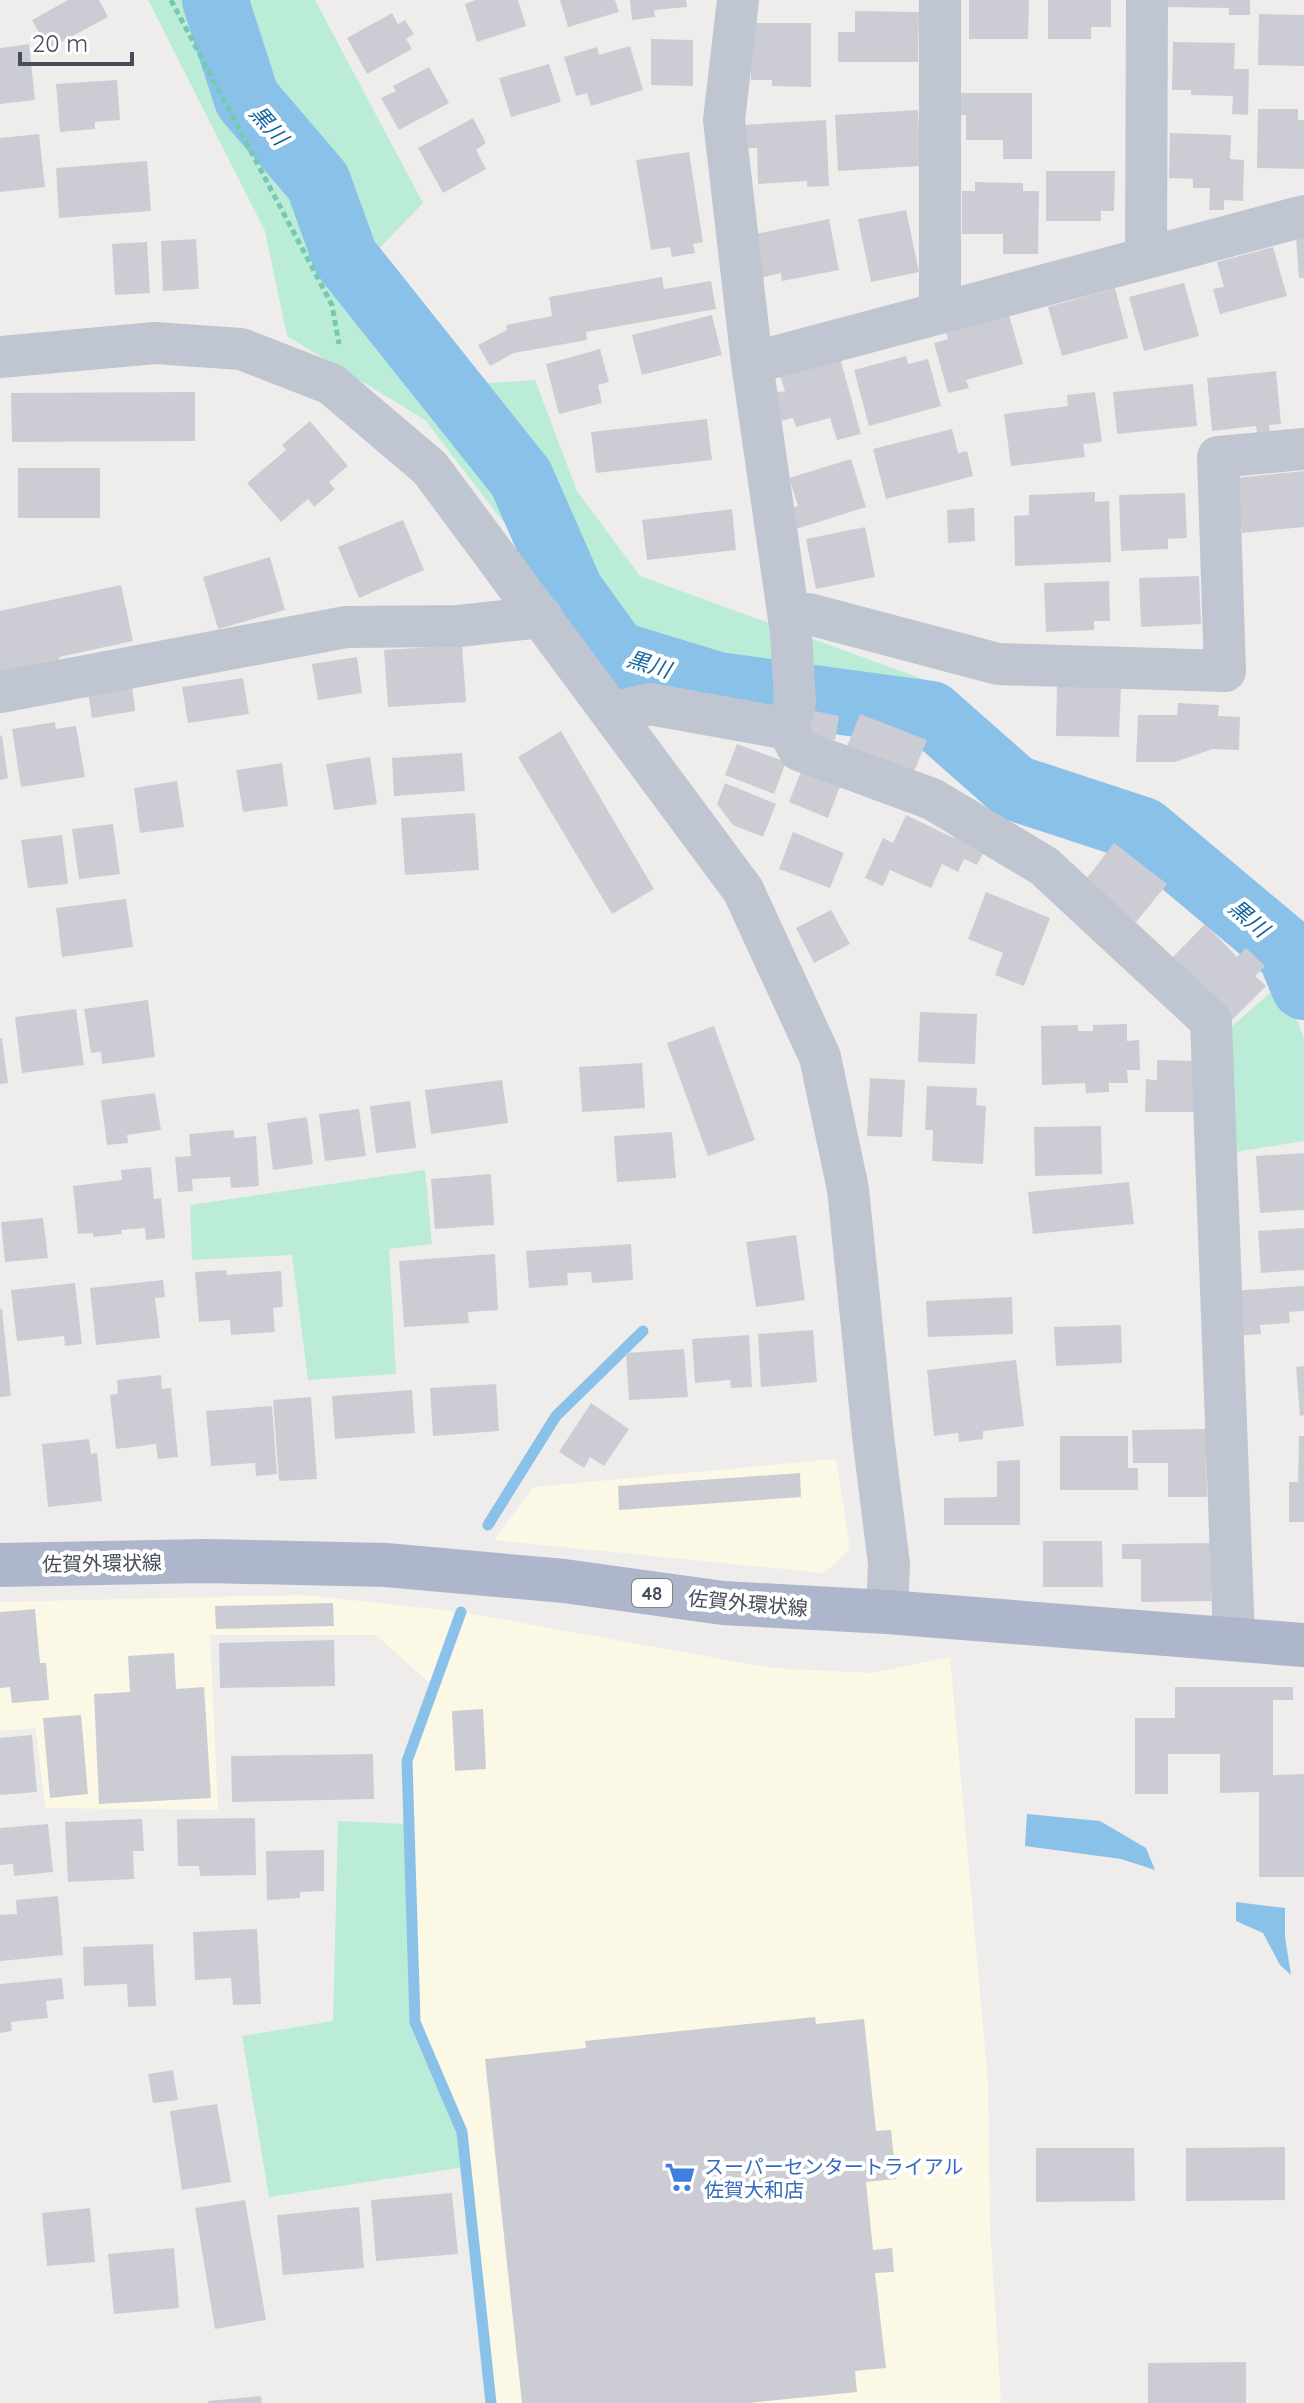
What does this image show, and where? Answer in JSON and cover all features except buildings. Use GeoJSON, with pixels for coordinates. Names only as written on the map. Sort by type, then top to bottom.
{"type":"FeatureCollection","features":[{"type":"Feature","properties":{"kind":"main road","name":"佐賀外環状線"},"geometry":{"type":"LineString","coordinates":[[0,1565],[205,1561],[386,1565],[564,1581],[723,1603],[887,1612],[1304,1645]]}},
{"type":"Feature","properties":{"kind":"street"},"geometry":{"type":"LineString","coordinates":[[738,0],[724,120],[752,363],[790,626],[795,702],[788,729],[799,750],[932,799],[1044,866],[1211,1021],[1234,1638]]}},
{"type":"Feature","properties":{"kind":"street"},"geometry":{"type":"LineString","coordinates":[[940,0],[940,313]]}},
{"type":"Feature","properties":{"kind":"street"},"geometry":{"type":"LineString","coordinates":[[1146,257],[1147,0]]}},
{"type":"Feature","properties":{"kind":"street"},"geometry":{"type":"LineString","coordinates":[[752,363],[1304,216]]}},
{"type":"Feature","properties":{"kind":"street"},"geometry":{"type":"LineString","coordinates":[[0,357],[155,343],[241,349],[331,384],[430,468],[743,890],[820,1057],[848,1189],[889,1564],[887,1612]]}},
{"type":"Feature","properties":{"kind":"street"},"geometry":{"type":"LineString","coordinates":[[790,626],[809,614],[998,664],[1225,671],[1218,457],[1304,449]]}},
{"type":"Feature","properties":{"kind":"street"},"geometry":{"type":"LineString","coordinates":[[0,692],[346,627],[458,626],[542,617]]}},
{"type":"Feature","properties":{"kind":"street"},"geometry":{"type":"LineString","coordinates":[[612,713],[650,704],[788,729]]}},
{"type":"Feature","properties":{"kind":"path"},"geometry":{"type":"LineString","coordinates":[[171,0],[332,305],[340,351],[331,384]]}},
{"type":"Feature","properties":{"kind":"shaded area"},"geometry":{"type":"Polygon","coordinates":[[[836,1459],[850,1549],[824,1573],[494,1540],[534,1487],[836,1459]]]}},
{"type":"Feature","properties":{"kind":"shaded area"},"geometry":{"type":"Polygon","coordinates":[[[304,1595],[461,1612],[771,1668],[871,1673],[950,1657],[988,2083],[990,2227],[1001,2403],[491,2403],[462,2132],[415,2022],[407,1761],[434,1687],[376,1635],[210,1635],[218,1810],[45,1808],[36,1728],[0,1731],[0,1602],[304,1595]]]}},
{"type":"Feature","properties":{"kind":"green space"},"geometry":{"type":"Polygon","coordinates":[[[148,0],[315,0],[423,203],[374,254],[488,383],[535,380],[577,491],[640,576],[931,682],[942,707],[919,718],[803,705],[729,702],[608,658],[425,420],[287,336],[265,231],[148,0]]]}},
{"type":"Feature","properties":{"kind":"green space"},"geometry":{"type":"Polygon","coordinates":[[[1281,983],[1304,1038],[1304,1141],[1229,1153],[1218,1039],[1281,983]]]}},
{"type":"Feature","properties":{"kind":"green space"},"geometry":{"type":"Polygon","coordinates":[[[425,1170],[432,1244],[389,1249],[396,1374],[308,1380],[292,1255],[192,1260],[190,1205],[425,1170]]]}},
{"type":"Feature","properties":{"kind":"green space"},"geometry":{"type":"Polygon","coordinates":[[[338,1821],[409,1824],[415,2022],[462,2132],[465,2167],[269,2197],[242,2036],[333,2021],[338,1821]]]}},
{"type":"Feature","properties":{"kind":"water"},"geometry":{"type":"Polygon","coordinates":[[[1027,1814],[1100,1821],[1146,1848],[1155,1870],[1121,1859],[1025,1846],[1027,1814]]]}},
{"type":"Feature","properties":{"kind":"water"},"geometry":{"type":"Polygon","coordinates":[[[1236,1902],[1285,1908],[1285,1937],[1291,1975],[1280,1965],[1263,1933],[1236,1921],[1236,1902]]]}},
{"type":"Feature","properties":{"kind":"waterway","name":"黒川"},"geometry":{"type":"LineString","coordinates":[[215,0],[247,99],[318,182],[345,257],[521,478],[571,592],[616,654],[718,685],[931,714],[1015,788],[1143,830],[1290,953],[1304,987]]}},
{"type":"Feature","properties":{"kind":"waterway"},"geometry":{"type":"LineString","coordinates":[[488,1525],[556,1416],[643,1331]]}},
{"type":"Feature","properties":{"kind":"waterway"},"geometry":{"type":"LineString","coordinates":[[461,1612],[407,1761],[415,2022],[462,2132],[491,2403]]}},
{"type":"Feature","properties":{"kind":"place","name":"スーパーセンタートライアル 佐賀大和店"},"geometry":{"type":"Point","coordinates":[680,2177]}}]}
